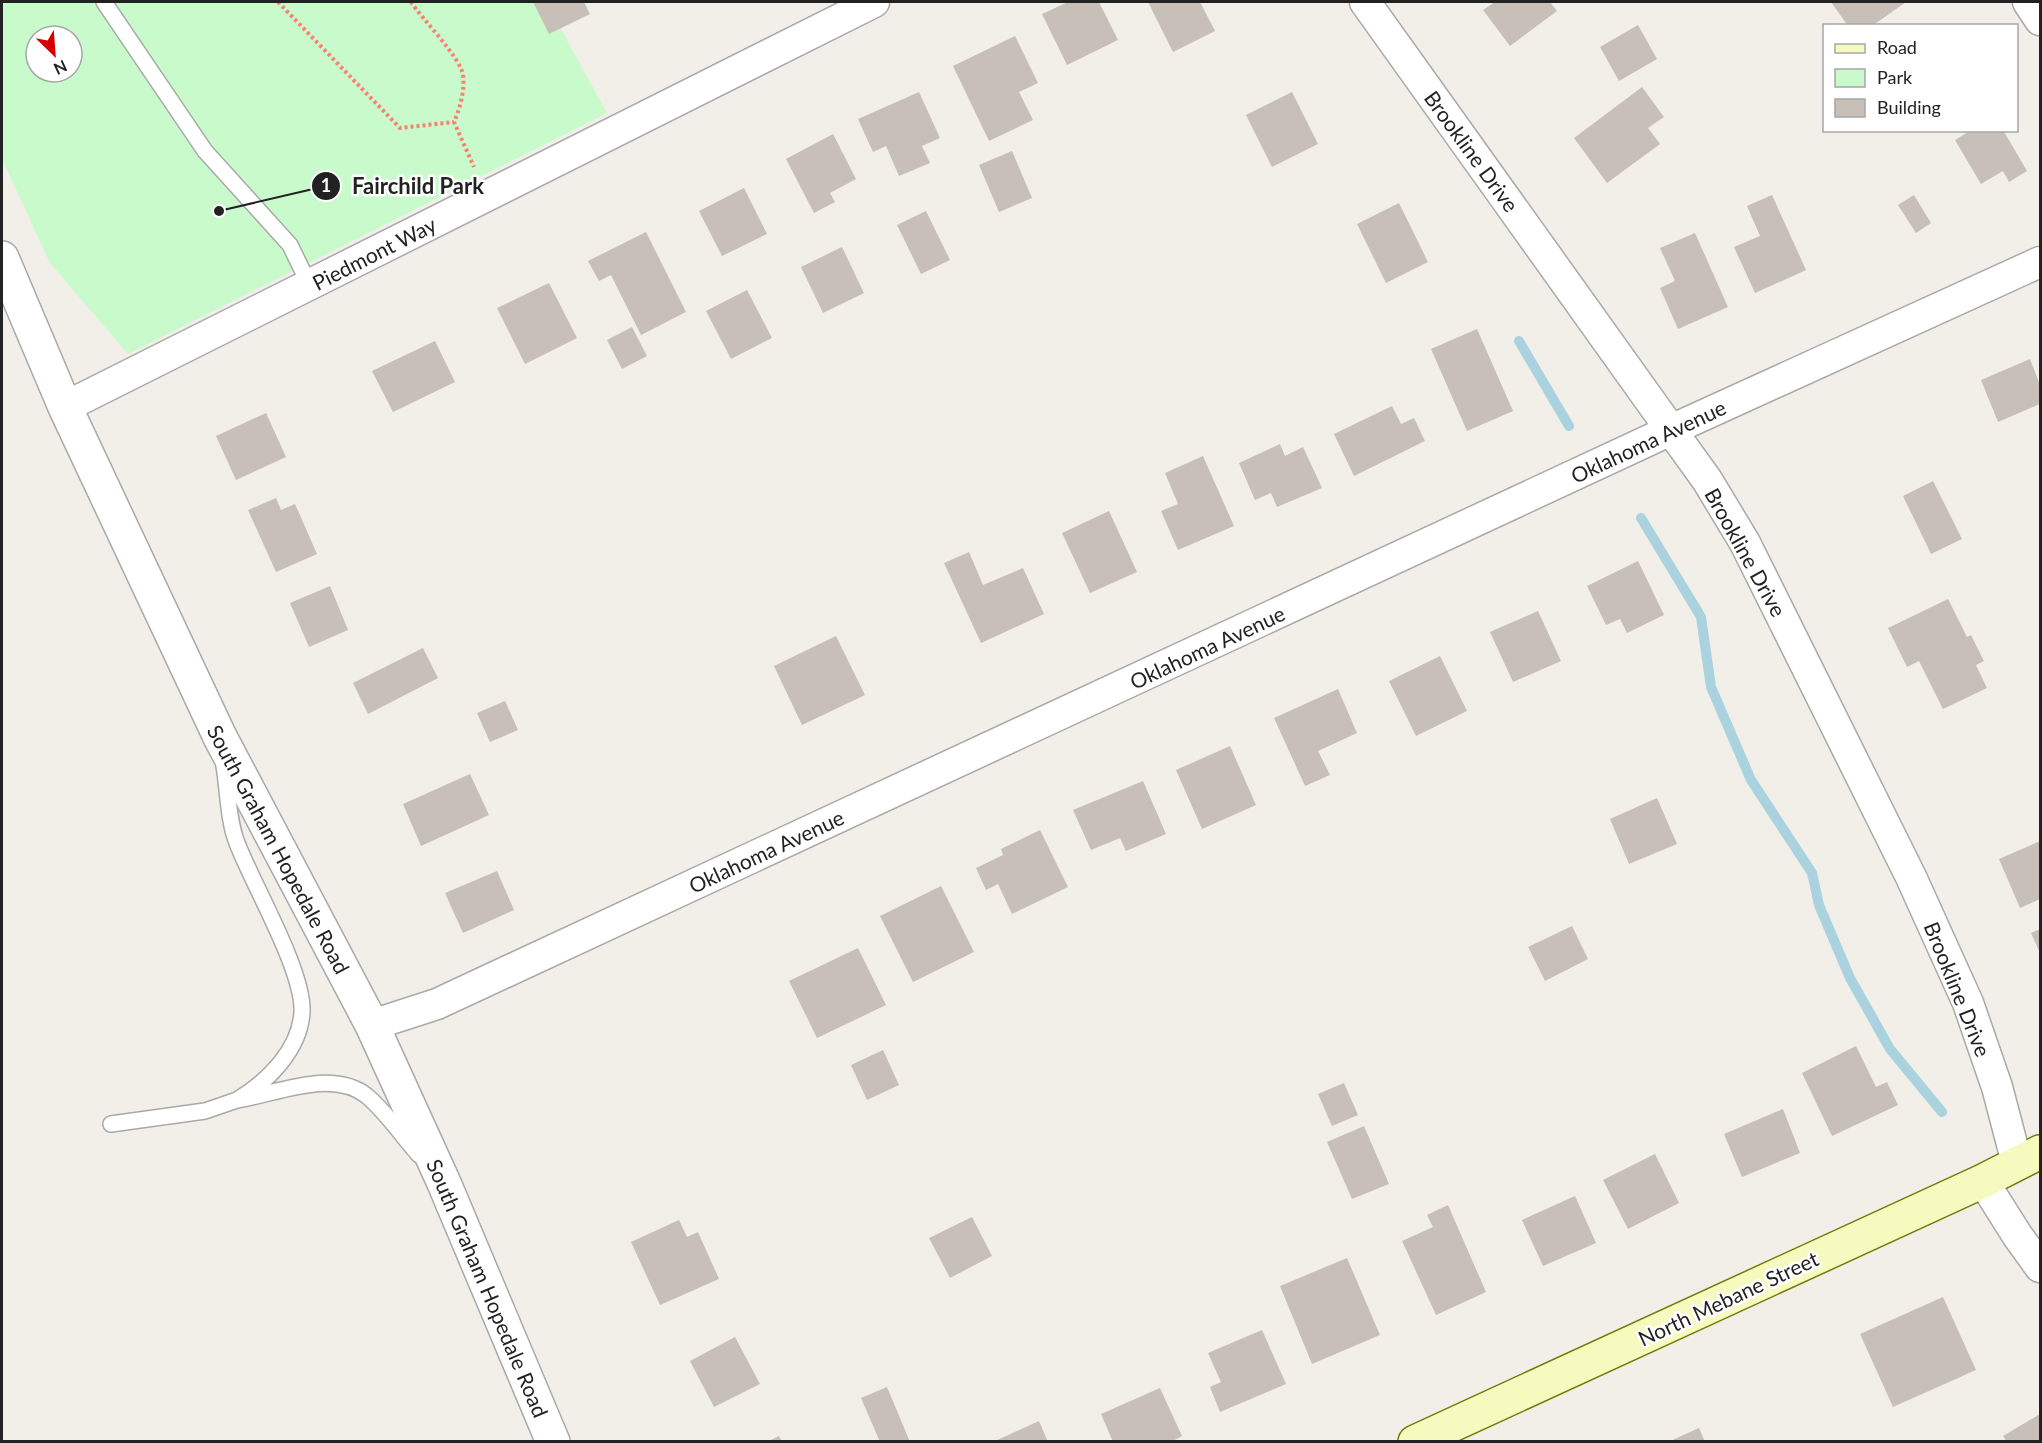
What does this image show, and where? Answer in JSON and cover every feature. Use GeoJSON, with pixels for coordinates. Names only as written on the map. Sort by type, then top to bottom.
{"type":"FeatureCollection","features":[{"type":"Feature","properties":{"kind":"main road","name":"North Mebane Street"},"geometry":{"type":"LineString","coordinates":[[1415,1442],[1983,1181],[2029,1157]]}},
{"type":"Feature","properties":{"kind":"street","name":"Piedmont Way"},"geometry":{"type":"LineString","coordinates":[[65,407],[874,2]]}},
{"type":"Feature","properties":{"kind":"street","name":"Brookline Drive"},"geometry":{"type":"LineString","coordinates":[[1365,2],[1707,480],[1745,543],[1911,877],[1968,1003],[1996,1086],[2029,1157]]}},
{"type":"Feature","properties":{"kind":"street"},"geometry":{"type":"LineString","coordinates":[[2028,2],[2040,20]]}},
{"type":"Feature","properties":{"kind":"street","name":"South Graham Hopedale Road"},"geometry":{"type":"LineString","coordinates":[[2,258],[65,407],[220,737],[372,1025],[444,1183],[553,1442]]}},
{"type":"Feature","properties":{"kind":"street","name":"Oklahoma Avenue"},"geometry":{"type":"LineString","coordinates":[[372,1025],[437,1004],[1671,430],[2040,262]]}},
{"type":"Feature","properties":{"kind":"street"},"geometry":{"type":"LineString","coordinates":[[1983,1181],[2017,1236],[2040,1267]]}},
{"type":"Feature","properties":{"kind":"lane"},"geometry":{"type":"LineString","coordinates":[[104,2],[205,151],[290,246],[310,286]]}},
{"type":"Feature","properties":{"kind":"lane"},"geometry":{"type":"LineString","coordinates":[[220,737],[235,840],[292,967],[300,990],[302,1013],[296,1036],[283,1059],[260,1086],[237,1100]]}},
{"type":"Feature","properties":{"kind":"lane"},"geometry":{"type":"LineString","coordinates":[[111,1124],[205,1111],[237,1100],[321,1083],[347,1085],[366,1095],[384,1113],[444,1183]]}},
{"type":"Feature","properties":{"kind":"path"},"geometry":{"type":"LineString","coordinates":[[278,2],[400,128],[454,122]]}},
{"type":"Feature","properties":{"kind":"path"},"geometry":{"type":"LineString","coordinates":[[411,2],[463,74],[461,105],[454,122],[487,196]]}},
{"type":"Feature","properties":{"kind":"green space"},"geometry":{"type":"Polygon","coordinates":[[[2,2],[546,2],[607,113],[128,354],[50,263],[2,159],[2,2]]]}},
{"type":"Feature","properties":{"kind":"building"},"geometry":{"type":"Polygon","coordinates":[[[533,2],[584,2],[590,14],[549,34],[533,2]]]}},
{"type":"Feature","properties":{"kind":"building"},"geometry":{"type":"Polygon","coordinates":[[[1068,2],[1099,2],[1118,40],[1067,65],[1042,14],[1068,2]]]}},
{"type":"Feature","properties":{"kind":"building"},"geometry":{"type":"Polygon","coordinates":[[[1148,2],[1200,2],[1215,31],[1173,52],[1148,2]]]}},
{"type":"Feature","properties":{"kind":"building"},"geometry":{"type":"Polygon","coordinates":[[[1495,2],[1550,2],[1557,11],[1510,46],[1483,10],[1495,2]]]}},
{"type":"Feature","properties":{"kind":"building"},"geometry":{"type":"Polygon","coordinates":[[[1831,2],[1906,2],[1875,24],[1847,24],[1831,2]]]}},
{"type":"Feature","properties":{"kind":"building"},"geometry":{"type":"Polygon","coordinates":[[[1638,25],[1657,59],[1619,81],[1600,47],[1638,25]]]}},
{"type":"Feature","properties":{"kind":"building"},"geometry":{"type":"Polygon","coordinates":[[[1015,36],[1038,83],[1019,92],[1033,120],[989,141],[953,66],[1015,36]]]}},
{"type":"Feature","properties":{"kind":"building"},"geometry":{"type":"Polygon","coordinates":[[[1642,87],[1664,117],[1648,128],[1660,144],[1607,183],[1574,138],[1642,87]]]}},
{"type":"Feature","properties":{"kind":"building"},"geometry":{"type":"Polygon","coordinates":[[[919,92],[940,138],[922,146],[930,163],[899,176],[886,146],[873,152],[858,119],[919,92]]]}},
{"type":"Feature","properties":{"kind":"building"},"geometry":{"type":"Polygon","coordinates":[[[1292,92],[1318,144],[1272,167],[1246,115],[1292,92]]]}},
{"type":"Feature","properties":{"kind":"building"},"geometry":{"type":"Polygon","coordinates":[[[1968,132],[2004,132],[2027,171],[2009,182],[2003,171],[1981,184],[1955,140],[1968,132]]]}},
{"type":"Feature","properties":{"kind":"building"},"geometry":{"type":"Polygon","coordinates":[[[833,134],[856,179],[830,193],[835,202],[814,213],[786,159],[833,134]]]}},
{"type":"Feature","properties":{"kind":"building"},"geometry":{"type":"Polygon","coordinates":[[[1012,151],[1032,198],[999,212],[979,165],[1012,151]]]}},
{"type":"Feature","properties":{"kind":"building"},"geometry":{"type":"Polygon","coordinates":[[[744,188],[767,234],[722,256],[699,211],[744,188]]]}},
{"type":"Feature","properties":{"kind":"building"},"geometry":{"type":"Polygon","coordinates":[[[1772,195],[1806,270],[1755,293],[1734,247],[1760,236],[1747,206],[1772,195]]]}},
{"type":"Feature","properties":{"kind":"building"},"geometry":{"type":"Polygon","coordinates":[[[1914,195],[1931,223],[1916,233],[1898,205],[1914,195]]]}},
{"type":"Feature","properties":{"kind":"building"},"geometry":{"type":"Polygon","coordinates":[[[1399,203],[1428,262],[1386,283],[1357,224],[1399,203]]]}},
{"type":"Feature","properties":{"kind":"building"},"geometry":{"type":"Polygon","coordinates":[[[926,211],[950,260],[921,274],[897,225],[926,211]]]}},
{"type":"Feature","properties":{"kind":"building"},"geometry":{"type":"Polygon","coordinates":[[[646,232],[686,312],[641,335],[611,275],[599,281],[588,261],[646,232]]]}},
{"type":"Feature","properties":{"kind":"building"},"geometry":{"type":"Polygon","coordinates":[[[1695,233],[1728,307],[1678,329],[1660,288],[1675,281],[1660,248],[1695,233]]]}},
{"type":"Feature","properties":{"kind":"building"},"geometry":{"type":"Polygon","coordinates":[[[842,247],[864,293],[823,313],[801,267],[842,247]]]}},
{"type":"Feature","properties":{"kind":"building"},"geometry":{"type":"Polygon","coordinates":[[[549,283],[577,338],[525,364],[497,308],[549,283]]]}},
{"type":"Feature","properties":{"kind":"building"},"geometry":{"type":"Polygon","coordinates":[[[747,290],[772,338],[731,359],[706,311],[747,290]]]}},
{"type":"Feature","properties":{"kind":"building"},"geometry":{"type":"Polygon","coordinates":[[[632,327],[647,356],[622,369],[607,340],[632,327]]]}},
{"type":"Feature","properties":{"kind":"building"},"geometry":{"type":"Polygon","coordinates":[[[1477,329],[1513,411],[1467,431],[1431,349],[1477,329]]]}},
{"type":"Feature","properties":{"kind":"building"},"geometry":{"type":"Polygon","coordinates":[[[435,341],[455,382],[393,412],[372,371],[435,341]]]}},
{"type":"Feature","properties":{"kind":"building"},"geometry":{"type":"Polygon","coordinates":[[[2030,359],[2040,385],[2040,404],[1998,422],[1981,380],[2030,359]]]}},
{"type":"Feature","properties":{"kind":"building"},"geometry":{"type":"Polygon","coordinates":[[[1392,406],[1401,424],[1414,418],[1425,441],[1354,476],[1334,434],[1392,406]]]}},
{"type":"Feature","properties":{"kind":"building"},"geometry":{"type":"Polygon","coordinates":[[[266,413],[286,457],[236,480],[216,436],[266,413]]]}},
{"type":"Feature","properties":{"kind":"building"},"geometry":{"type":"Polygon","coordinates":[[[1280,444],[1285,456],[1303,447],[1322,488],[1277,507],[1271,493],[1255,500],[1239,463],[1280,444]]]}},
{"type":"Feature","properties":{"kind":"building"},"geometry":{"type":"Polygon","coordinates":[[[1203,456],[1234,526],[1178,550],[1161,511],[1178,504],[1165,473],[1203,456]]]}},
{"type":"Feature","properties":{"kind":"building"},"geometry":{"type":"Polygon","coordinates":[[[1933,481],[1962,539],[1931,554],[1903,496],[1933,481]]]}},
{"type":"Feature","properties":{"kind":"building"},"geometry":{"type":"Polygon","coordinates":[[[276,498],[281,510],[295,504],[317,554],[276,572],[248,510],[276,498]]]}},
{"type":"Feature","properties":{"kind":"building"},"geometry":{"type":"Polygon","coordinates":[[[1109,511],[1137,572],[1090,593],[1062,533],[1109,511]]]}},
{"type":"Feature","properties":{"kind":"building"},"geometry":{"type":"Polygon","coordinates":[[[969,552],[983,585],[1023,568],[1044,614],[981,643],[944,563],[969,552]]]}},
{"type":"Feature","properties":{"kind":"building"},"geometry":{"type":"Polygon","coordinates":[[[1638,561],[1664,615],[1627,633],[1620,619],[1606,625],[1587,586],[1638,561]]]}},
{"type":"Feature","properties":{"kind":"building"},"geometry":{"type":"Polygon","coordinates":[[[330,586],[348,630],[309,647],[290,603],[330,586]]]}},
{"type":"Feature","properties":{"kind":"building"},"geometry":{"type":"Polygon","coordinates":[[[1948,599],[1967,637],[1971,635],[1984,661],[1976,665],[1987,688],[1943,709],[1919,661],[1907,667],[1888,628],[1948,599]]]}},
{"type":"Feature","properties":{"kind":"building"},"geometry":{"type":"Polygon","coordinates":[[[1538,611],[1561,661],[1513,682],[1490,632],[1538,611]]]}},
{"type":"Feature","properties":{"kind":"building"},"geometry":{"type":"Polygon","coordinates":[[[836,636],[865,695],[802,725],[774,666],[836,636]]]}},
{"type":"Feature","properties":{"kind":"building"},"geometry":{"type":"Polygon","coordinates":[[[423,648],[438,678],[368,714],[353,683],[423,648]]]}},
{"type":"Feature","properties":{"kind":"building"},"geometry":{"type":"Polygon","coordinates":[[[1440,656],[1467,711],[1416,736],[1389,681],[1440,656]]]}},
{"type":"Feature","properties":{"kind":"building"},"geometry":{"type":"Polygon","coordinates":[[[1338,689],[1357,733],[1318,751],[1330,775],[1305,786],[1274,718],[1338,689]]]}},
{"type":"Feature","properties":{"kind":"building"},"geometry":{"type":"Polygon","coordinates":[[[505,701],[518,730],[490,742],[477,713],[505,701]]]}},
{"type":"Feature","properties":{"kind":"building"},"geometry":{"type":"Polygon","coordinates":[[[1230,746],[1256,805],[1202,829],[1176,770],[1230,746]]]}},
{"type":"Feature","properties":{"kind":"building"},"geometry":{"type":"Polygon","coordinates":[[[470,774],[489,815],[421,846],[403,804],[470,774]]]}},
{"type":"Feature","properties":{"kind":"building"},"geometry":{"type":"Polygon","coordinates":[[[1143,781],[1166,834],[1126,851],[1120,838],[1091,850],[1073,810],[1143,781]]]}},
{"type":"Feature","properties":{"kind":"building"},"geometry":{"type":"Polygon","coordinates":[[[1657,798],[1677,844],[1629,864],[1610,819],[1657,798]]]}},
{"type":"Feature","properties":{"kind":"building"},"geometry":{"type":"Polygon","coordinates":[[[1040,830],[1068,887],[1012,914],[998,884],[986,890],[976,868],[1003,855],[1001,849],[1040,830]]]}},
{"type":"Feature","properties":{"kind":"building"},"geometry":{"type":"Polygon","coordinates":[[[2040,841],[2040,899],[2020,908],[1999,859],[2040,841]]]}},
{"type":"Feature","properties":{"kind":"building"},"geometry":{"type":"Polygon","coordinates":[[[497,871],[514,910],[463,933],[445,893],[497,871]]]}},
{"type":"Feature","properties":{"kind":"building"},"geometry":{"type":"Polygon","coordinates":[[[941,886],[974,952],[913,982],[880,916],[941,886]]]}},
{"type":"Feature","properties":{"kind":"building"},"geometry":{"type":"Polygon","coordinates":[[[1572,926],[1588,959],[1545,981],[1528,947],[1572,926]]]}},
{"type":"Feature","properties":{"kind":"building"},"geometry":{"type":"Polygon","coordinates":[[[2040,929],[2040,953],[2031,933],[2040,929]]]}},
{"type":"Feature","properties":{"kind":"building"},"geometry":{"type":"Polygon","coordinates":[[[858,948],[886,1005],[817,1038],[789,981],[858,948]]]}},
{"type":"Feature","properties":{"kind":"building"},"geometry":{"type":"Polygon","coordinates":[[[1856,1046],[1876,1087],[1887,1082],[1898,1105],[1832,1136],[1802,1073],[1856,1046]]]}},
{"type":"Feature","properties":{"kind":"building"},"geometry":{"type":"Polygon","coordinates":[[[883,1050],[899,1085],[867,1100],[851,1065],[883,1050]]]}},
{"type":"Feature","properties":{"kind":"building"},"geometry":{"type":"Polygon","coordinates":[[[1344,1083],[1358,1115],[1332,1126],[1318,1094],[1344,1083]]]}},
{"type":"Feature","properties":{"kind":"building"},"geometry":{"type":"Polygon","coordinates":[[[1783,1109],[1800,1153],[1742,1177],[1724,1134],[1783,1109]]]}},
{"type":"Feature","properties":{"kind":"building"},"geometry":{"type":"Polygon","coordinates":[[[1364,1126],[1389,1184],[1352,1199],[1327,1142],[1364,1126]]]}},
{"type":"Feature","properties":{"kind":"building"},"geometry":{"type":"Polygon","coordinates":[[[1655,1154],[1679,1203],[1628,1229],[1603,1180],[1655,1154]]]}},
{"type":"Feature","properties":{"kind":"building"},"geometry":{"type":"Polygon","coordinates":[[[1575,1196],[1596,1243],[1543,1266],[1522,1220],[1575,1196]]]}},
{"type":"Feature","properties":{"kind":"building"},"geometry":{"type":"Polygon","coordinates":[[[1448,1205],[1486,1292],[1436,1315],[1402,1241],[1433,1227],[1427,1215],[1448,1205]]]}},
{"type":"Feature","properties":{"kind":"building"},"geometry":{"type":"Polygon","coordinates":[[[972,1217],[992,1256],[950,1278],[929,1238],[972,1217]]]}},
{"type":"Feature","properties":{"kind":"building"},"geometry":{"type":"Polygon","coordinates":[[[679,1220],[687,1237],[698,1232],[719,1279],[660,1305],[631,1242],[679,1220]]]}},
{"type":"Feature","properties":{"kind":"building"},"geometry":{"type":"Polygon","coordinates":[[[1347,1258],[1380,1335],[1312,1364],[1280,1286],[1347,1258]]]}},
{"type":"Feature","properties":{"kind":"building"},"geometry":{"type":"Polygon","coordinates":[[[1943,1297],[1976,1370],[1893,1407],[1860,1334],[1943,1297]]]}},
{"type":"Feature","properties":{"kind":"building"},"geometry":{"type":"Polygon","coordinates":[[[1262,1330],[1286,1384],[1220,1412],[1210,1387],[1221,1382],[1208,1353],[1262,1330]]]}},
{"type":"Feature","properties":{"kind":"building"},"geometry":{"type":"Polygon","coordinates":[[[735,1337],[760,1384],[714,1407],[690,1361],[735,1337]]]}},
{"type":"Feature","properties":{"kind":"building"},"geometry":{"type":"Polygon","coordinates":[[[887,1387],[910,1442],[880,1442],[861,1398],[887,1387]]]}},
{"type":"Feature","properties":{"kind":"building"},"geometry":{"type":"Polygon","coordinates":[[[1160,1388],[1182,1436],[1171,1442],[1113,1442],[1101,1414],[1160,1388]]]}},
{"type":"Feature","properties":{"kind":"building"},"geometry":{"type":"Polygon","coordinates":[[[2040,1414],[2040,1442],[2007,1442],[2003,1436],[2040,1414]]]}},
{"type":"Feature","properties":{"kind":"building"},"geometry":{"type":"Polygon","coordinates":[[[1039,1421],[1048,1442],[993,1442],[1039,1421]]]}},
{"type":"Feature","properties":{"kind":"building"},"geometry":{"type":"Polygon","coordinates":[[[1699,1428],[1705,1442],[1668,1442],[1699,1428]]]}},
{"type":"Feature","properties":{"kind":"building"},"geometry":{"type":"Polygon","coordinates":[[[779,1436],[782,1442],[767,1442],[779,1436]]]}},
{"type":"Feature","properties":{"kind":"waterway"},"geometry":{"type":"LineString","coordinates":[[1519,341],[1569,426]]}},
{"type":"Feature","properties":{"kind":"waterway"},"geometry":{"type":"LineString","coordinates":[[1641,518],[1701,617],[1711,687],[1751,780],[1812,873],[1819,905],[1850,978],[1890,1049],[1942,1112]]}},
{"type":"Feature","properties":{"kind":"place","name":"Fairchild Park"},"geometry":{"type":"Point","coordinates":[219,211]}}]}
